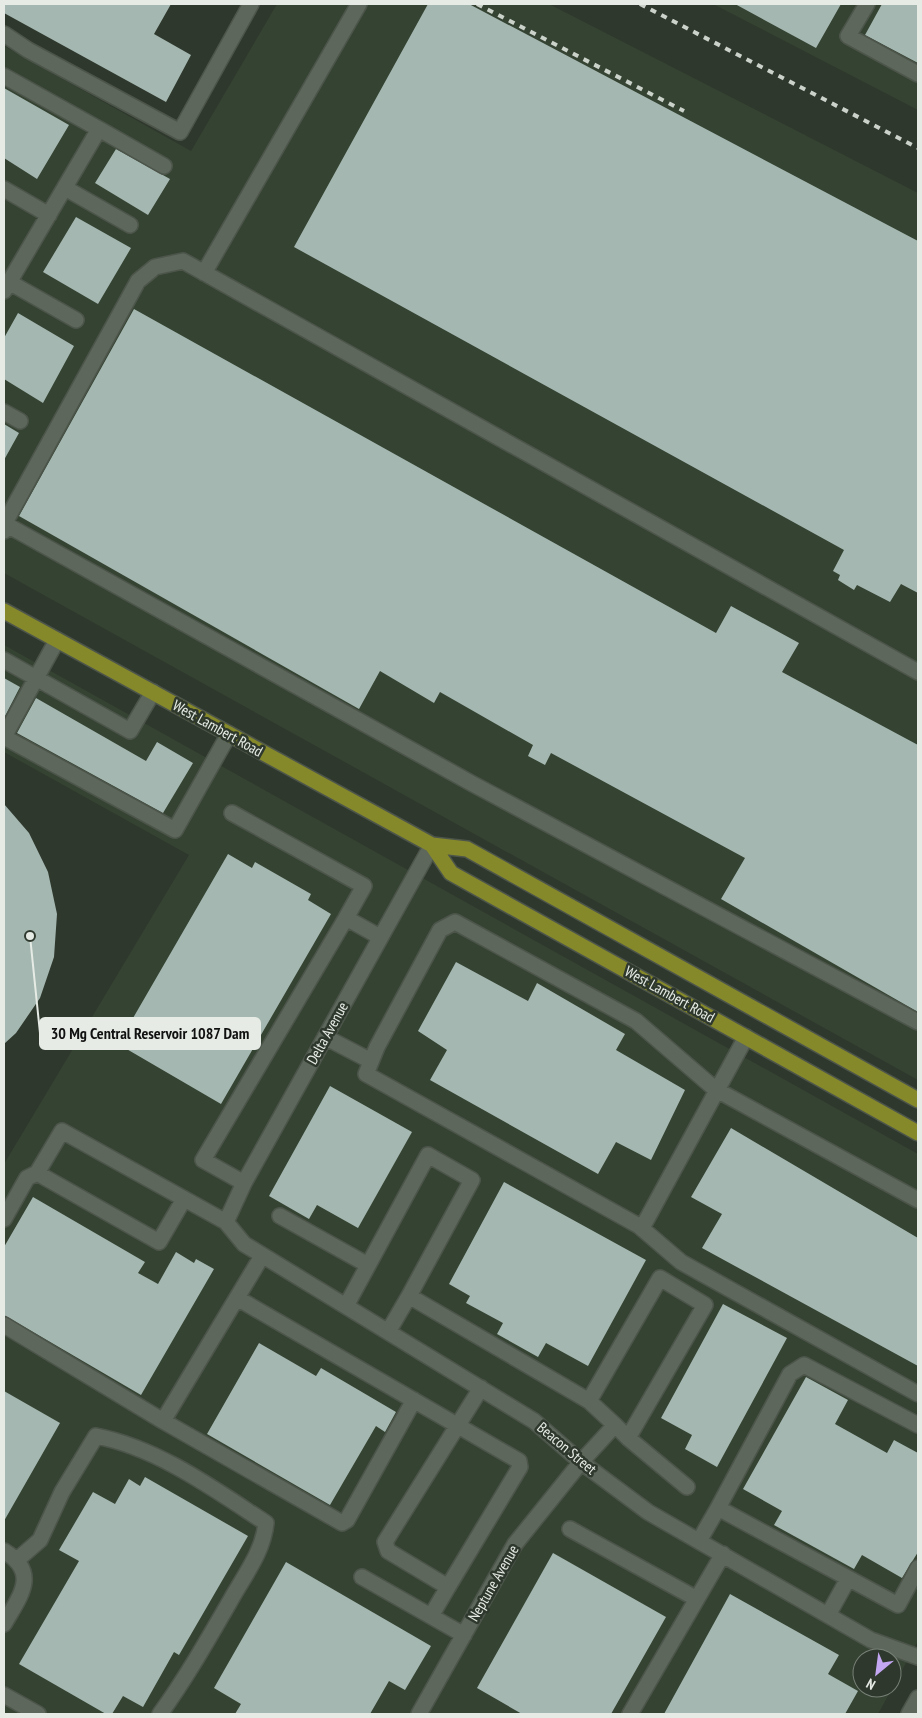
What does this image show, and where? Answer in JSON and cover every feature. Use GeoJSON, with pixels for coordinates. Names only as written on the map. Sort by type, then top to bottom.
{"type":"FeatureCollection","features":[{"type":"Feature","properties":{"kind":"main road","name":"West Lambert Road"},"geometry":{"type":"LineString","coordinates":[[4,611],[432,845],[467,849],[918,1100]]}},
{"type":"Feature","properties":{"kind":"main road","name":"West Lambert Road"},"geometry":{"type":"LineString","coordinates":[[432,845],[451,873],[918,1132]]}},
{"type":"Feature","properties":{"kind":"street"},"geometry":{"type":"LineString","coordinates":[[4,34],[28,50],[180,132],[251,4]]}},
{"type":"Feature","properties":{"kind":"street"},"geometry":{"type":"LineString","coordinates":[[204,273],[359,4]]}},
{"type":"Feature","properties":{"kind":"street"},"geometry":{"type":"LineString","coordinates":[[867,4],[848,36],[918,74]]}},
{"type":"Feature","properties":{"kind":"street"},"geometry":{"type":"LineString","coordinates":[[4,76],[164,166]]}},
{"type":"Feature","properties":{"kind":"street"},"geometry":{"type":"LineString","coordinates":[[76,320],[7,287],[99,129]]}},
{"type":"Feature","properties":{"kind":"street"},"geometry":{"type":"LineString","coordinates":[[65,188],[130,226]]}},
{"type":"Feature","properties":{"kind":"street"},"geometry":{"type":"LineString","coordinates":[[4,189],[49,215]]}},
{"type":"Feature","properties":{"kind":"street"},"geometry":{"type":"LineString","coordinates":[[918,672],[183,261],[155,267],[138,281],[8,519],[6,528],[471,783],[918,1022]]}},
{"type":"Feature","properties":{"kind":"street"},"geometry":{"type":"LineString","coordinates":[[4,412],[20,421]]}},
{"type":"Feature","properties":{"kind":"street"},"geometry":{"type":"LineString","coordinates":[[57,640],[4,737],[175,830],[229,734]]}},
{"type":"Feature","properties":{"kind":"street"},"geometry":{"type":"LineString","coordinates":[[4,660],[130,731],[152,692]]}},
{"type":"Feature","properties":{"kind":"street"},"geometry":{"type":"LineString","coordinates":[[232,813],[364,886],[203,1160],[244,1183]]}},
{"type":"Feature","properties":{"kind":"street","name":"Delta Avenue"},"geometry":{"type":"LineString","coordinates":[[226,1222],[244,1183],[432,845]]}},
{"type":"Feature","properties":{"kind":"street"},"geometry":{"type":"LineString","coordinates":[[346,918],[380,937]]}},
{"type":"Feature","properties":{"kind":"street"},"geometry":{"type":"LineString","coordinates":[[918,1200],[717,1090],[636,1021],[455,922],[440,930],[366,1074],[642,1228],[681,1262],[918,1394]]}},
{"type":"Feature","properties":{"kind":"street"},"geometry":{"type":"LineString","coordinates":[[325,1037],[371,1061]]}},
{"type":"Feature","properties":{"kind":"street"},"geometry":{"type":"LineString","coordinates":[[642,1228],[746,1037]]}},
{"type":"Feature","properties":{"kind":"street"},"geometry":{"type":"LineString","coordinates":[[4,1219],[27,1178],[37,1173],[62,1131],[226,1222]]}},
{"type":"Feature","properties":{"kind":"street"},"geometry":{"type":"LineString","coordinates":[[346,1306],[428,1154],[472,1180],[388,1332]]}},
{"type":"Feature","properties":{"kind":"street"},"geometry":{"type":"LineString","coordinates":[[37,1173],[159,1242],[184,1199]]}},
{"type":"Feature","properties":{"kind":"street"},"geometry":{"type":"LineString","coordinates":[[280,1216],[368,1265]]}},
{"type":"Feature","properties":{"kind":"street","name":"Beacon Street"},"geometry":{"type":"LineString","coordinates":[[226,1222],[244,1244],[262,1256],[534,1421],[581,1462],[648,1512],[871,1640],[918,1657]]}},
{"type":"Feature","properties":{"kind":"street"},"geometry":{"type":"LineString","coordinates":[[163,1421],[262,1256]]}},
{"type":"Feature","properties":{"kind":"street"},"geometry":{"type":"LineString","coordinates":[[589,1401],[660,1278],[705,1305],[628,1438]]}},
{"type":"Feature","properties":{"kind":"street"},"geometry":{"type":"LineString","coordinates":[[409,1296],[589,1401],[628,1438],[687,1487]]}},
{"type":"Feature","properties":{"kind":"street"},"geometry":{"type":"LineString","coordinates":[[237,1298],[519,1462],[520,1467],[431,1616]]}},
{"type":"Feature","properties":{"kind":"street"},"geometry":{"type":"LineString","coordinates":[[4,1326],[163,1421],[342,1523],[346,1520],[414,1400]]}},
{"type":"Feature","properties":{"kind":"street"},"geometry":{"type":"LineString","coordinates":[[700,1541],[790,1374],[804,1365],[918,1425]]}},
{"type":"Feature","properties":{"kind":"street"},"geometry":{"type":"LineString","coordinates":[[448,1587],[388,1550],[385,1542],[481,1388]]}},
{"type":"Feature","properties":{"kind":"street","name":"Neptune Avenue"},"geometry":{"type":"LineString","coordinates":[[419,1714],[515,1544],[581,1462],[616,1425]]}},
{"type":"Feature","properties":{"kind":"street"},"geometry":{"type":"LineString","coordinates":[[17,1560],[40,1540],[62,1492],[96,1436],[116,1440],[172,1465],[266,1523],[265,1537],[251,1565],[186,1678],[160,1714]]}},
{"type":"Feature","properties":{"kind":"street"},"geometry":{"type":"LineString","coordinates":[[718,1508],[898,1605],[918,1568]]}},
{"type":"Feature","properties":{"kind":"street"},"geometry":{"type":"LineString","coordinates":[[570,1529],[697,1599]]}},
{"type":"Feature","properties":{"kind":"street"},"geometry":{"type":"LineString","coordinates":[[4,1551],[17,1560],[24,1572],[24,1586],[4,1624]]}},
{"type":"Feature","properties":{"kind":"street"},"geometry":{"type":"LineString","coordinates":[[630,1714],[723,1554]]}},
{"type":"Feature","properties":{"kind":"street"},"geometry":{"type":"LineString","coordinates":[[362,1577],[464,1635]]}},
{"type":"Feature","properties":{"kind":"street"},"geometry":{"type":"LineString","coordinates":[[828,1615],[848,1579]]}},
{"type":"Feature","properties":{"kind":"street"},"geometry":{"type":"LineString","coordinates":[[4,1695],[38,1714]]}},
{"type":"Feature","properties":{"kind":"street"},"geometry":{"type":"LineString","coordinates":[[909,1714],[918,1698]]}},
{"type":"Feature","properties":{"kind":"shaded area"},"geometry":{"type":"Polygon","coordinates":[[[277,4],[549,4],[918,193],[918,1080],[4,573],[4,46],[191,151],[277,4]]]}},
{"type":"Feature","properties":{"kind":"shaded area"},"geometry":{"type":"Polygon","coordinates":[[[713,4],[918,4],[918,110],[713,4]]]}},
{"type":"Feature","properties":{"kind":"shaded area"},"geometry":{"type":"Polygon","coordinates":[[[4,645],[918,1154],[918,1641],[902,1670],[902,1648],[852,1648],[852,1698],[887,1698],[878,1714],[4,1714],[4,1164],[189,855],[4,752],[4,645]]]}},
{"type":"Feature","properties":{"kind":"building"},"geometry":{"type":"Polygon","coordinates":[[[4,4],[171,4],[154,34],[191,55],[166,102],[4,13],[4,4]]]}},
{"type":"Feature","properties":{"kind":"building"},"geometry":{"type":"Polygon","coordinates":[[[428,4],[469,4],[918,241],[918,593],[901,584],[890,602],[857,585],[854,590],[838,580],[840,575],[833,571],[844,550],[294,247],[428,4]]]}},
{"type":"Feature","properties":{"kind":"building"},"geometry":{"type":"Polygon","coordinates":[[[735,4],[841,4],[816,48],[735,4]]]}},
{"type":"Feature","properties":{"kind":"building"},"geometry":{"type":"Polygon","coordinates":[[[882,4],[918,4],[918,63],[865,35],[882,4]]]}},
{"type":"Feature","properties":{"kind":"building"},"geometry":{"type":"Polygon","coordinates":[[[4,88],[69,125],[37,179],[4,158],[4,88]]]}},
{"type":"Feature","properties":{"kind":"building"},"geometry":{"type":"Polygon","coordinates":[[[116,149],[170,179],[148,215],[95,183],[116,149]]]}},
{"type":"Feature","properties":{"kind":"building"},"geometry":{"type":"Polygon","coordinates":[[[76,217],[131,248],[98,304],[43,272],[76,217]]]}},
{"type":"Feature","properties":{"kind":"building"},"geometry":{"type":"Polygon","coordinates":[[[134,309],[716,633],[731,606],[799,643],[782,672],[918,745],[918,1012],[721,899],[745,858],[551,753],[545,765],[528,756],[533,745],[440,692],[434,703],[380,671],[359,709],[19,516],[134,309]]]}},
{"type":"Feature","properties":{"kind":"building"},"geometry":{"type":"Polygon","coordinates":[[[18,313],[74,346],[43,403],[4,379],[4,338],[18,313]]]}},
{"type":"Feature","properties":{"kind":"building"},"geometry":{"type":"Polygon","coordinates":[[[4,424],[19,433],[4,460],[4,424]]]}},
{"type":"Feature","properties":{"kind":"building"},"geometry":{"type":"Polygon","coordinates":[[[4,678],[20,687],[4,718],[4,678]]]}},
{"type":"Feature","properties":{"kind":"building"},"geometry":{"type":"Polygon","coordinates":[[[36,698],[146,761],[157,742],[193,763],[163,813],[17,733],[36,698]]]}},
{"type":"Feature","properties":{"kind":"building"},"geometry":{"type":"Polygon","coordinates":[[[4,804],[29,833],[48,872],[57,914],[54,957],[40,998],[16,1033],[4,1044],[4,804]]]}},
{"type":"Feature","properties":{"kind":"building"},"geometry":{"type":"Polygon","coordinates":[[[228,854],[252,868],[255,862],[311,894],[308,900],[331,914],[221,1104],[118,1044],[228,854]]]}},
{"type":"Feature","properties":{"kind":"building"},"geometry":{"type":"Polygon","coordinates":[[[456,962],[528,1001],[537,983],[625,1034],[616,1050],[685,1090],[651,1160],[616,1142],[598,1174],[430,1080],[447,1050],[418,1031],[456,962]]]}},
{"type":"Feature","properties":{"kind":"building"},"geometry":{"type":"Polygon","coordinates":[[[330,1086],[412,1132],[358,1228],[317,1205],[309,1219],[269,1196],[330,1086]]]}},
{"type":"Feature","properties":{"kind":"building"},"geometry":{"type":"Polygon","coordinates":[[[731,1128],[918,1238],[918,1366],[702,1248],[722,1214],[691,1197],[731,1128]]]}},
{"type":"Feature","properties":{"kind":"building"},"geometry":{"type":"Polygon","coordinates":[[[504,1182],[646,1260],[588,1366],[546,1343],[538,1357],[497,1334],[503,1323],[466,1303],[470,1296],[449,1284],[504,1182]]]}},
{"type":"Feature","properties":{"kind":"building"},"geometry":{"type":"Polygon","coordinates":[[[33,1197],[145,1262],[138,1273],[158,1284],[176,1252],[194,1263],[196,1259],[214,1269],[141,1395],[4,1315],[4,1247],[33,1197]]]}},
{"type":"Feature","properties":{"kind":"building"},"geometry":{"type":"Polygon","coordinates":[[[723,1304],[787,1338],[717,1467],[685,1449],[692,1435],[661,1418],[723,1304]]]}},
{"type":"Feature","properties":{"kind":"building"},"geometry":{"type":"Polygon","coordinates":[[[259,1343],[316,1376],[321,1368],[396,1412],[385,1432],[376,1426],[330,1505],[207,1434],[259,1343]]]}},
{"type":"Feature","properties":{"kind":"building"},"geometry":{"type":"Polygon","coordinates":[[[806,1377],[848,1400],[835,1424],[887,1453],[894,1440],[918,1453],[918,1552],[902,1578],[862,1555],[854,1569],[774,1525],[782,1511],[743,1489],[806,1377]]]}},
{"type":"Feature","properties":{"kind":"building"},"geometry":{"type":"Polygon","coordinates":[[[4,1391],[60,1423],[4,1521],[4,1391]]]}},
{"type":"Feature","properties":{"kind":"building"},"geometry":{"type":"Polygon","coordinates":[[[145,1477],[248,1536],[179,1655],[174,1652],[143,1707],[123,1696],[112,1714],[106,1714],[19,1664],[79,1561],[59,1550],[93,1492],[115,1504],[129,1479],[140,1486],[145,1477]]]}},
{"type":"Feature","properties":{"kind":"building"},"geometry":{"type":"Polygon","coordinates":[[[553,1553],[666,1617],[611,1714],[522,1714],[477,1688],[553,1553]]]}},
{"type":"Feature","properties":{"kind":"building"},"geometry":{"type":"Polygon","coordinates":[[[286,1562],[431,1646],[405,1690],[389,1681],[370,1714],[235,1714],[241,1704],[214,1688],[286,1562]]]}},
{"type":"Feature","properties":{"kind":"building"},"geometry":{"type":"Polygon","coordinates":[[[730,1594],[839,1655],[828,1674],[852,1688],[852,1698],[854,1698],[845,1714],[664,1714],[730,1594]]]}},
{"type":"Feature","properties":{"kind":"railway"},"geometry":{"type":"LineString","coordinates":[[477,4],[684,111]]}},
{"type":"Feature","properties":{"kind":"railway"},"geometry":{"type":"LineString","coordinates":[[640,4],[918,148]]}},
{"type":"Feature","properties":{"kind":"place","name":"30 Mg Central Reservoir 1087 Dam"},"geometry":{"type":"Point","coordinates":[30,936]}}]}
